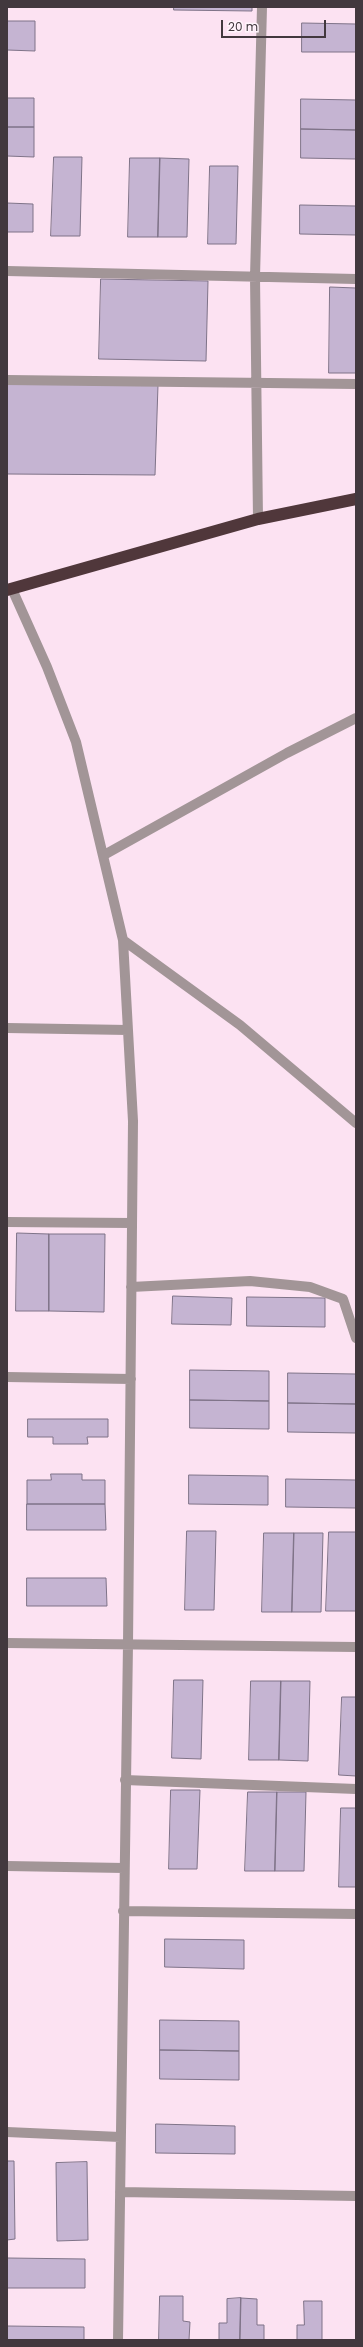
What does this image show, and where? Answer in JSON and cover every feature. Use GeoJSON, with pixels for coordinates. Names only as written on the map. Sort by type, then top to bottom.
{"type":"FeatureCollection","features":[{"type":"Feature","properties":{"kind":"highway"},"geometry":{"type":"LineString","coordinates":[[10,590],[258,519],[356,499]]}},
{"type":"Feature","properties":{"kind":"street"},"geometry":{"type":"LineString","coordinates":[[258,519],[255,276],[262,7]]}},
{"type":"Feature","properties":{"kind":"street"},"geometry":{"type":"LineString","coordinates":[[7,271],[356,279]]}},
{"type":"Feature","properties":{"kind":"street"},"geometry":{"type":"LineString","coordinates":[[7,380],[356,384]]}},
{"type":"Feature","properties":{"kind":"street"},"geometry":{"type":"LineString","coordinates":[[10,590],[47,667],[76,742],[123,940],[133,1121],[128,1644],[118,2340]]}},
{"type":"Feature","properties":{"kind":"street"},"geometry":{"type":"LineString","coordinates":[[104,855],[287,753],[356,718]]}},
{"type":"Feature","properties":{"kind":"street"},"geometry":{"type":"LineString","coordinates":[[123,940],[240,1025],[356,1123]]}},
{"type":"Feature","properties":{"kind":"street"},"geometry":{"type":"LineString","coordinates":[[7,1028],[128,1030]]}},
{"type":"Feature","properties":{"kind":"street"},"geometry":{"type":"LineString","coordinates":[[7,1222],[132,1223]]}},
{"type":"Feature","properties":{"kind":"street"},"geometry":{"type":"LineString","coordinates":[[131,1286],[250,1281],[310,1286],[343,1299],[356,1338]]}},
{"type":"Feature","properties":{"kind":"street"},"geometry":{"type":"LineString","coordinates":[[7,1377],[131,1379]]}},
{"type":"Feature","properties":{"kind":"street"},"geometry":{"type":"LineString","coordinates":[[7,1643],[356,1647]]}},
{"type":"Feature","properties":{"kind":"street"},"geometry":{"type":"LineString","coordinates":[[126,1780],[356,1789]]}},
{"type":"Feature","properties":{"kind":"street"},"geometry":{"type":"LineString","coordinates":[[7,1866],[124,1868]]}},
{"type":"Feature","properties":{"kind":"street"},"geometry":{"type":"LineString","coordinates":[[123,1911],[356,1914]]}},
{"type":"Feature","properties":{"kind":"street"},"geometry":{"type":"LineString","coordinates":[[7,2132],[120,2137]]}},
{"type":"Feature","properties":{"kind":"street"},"geometry":{"type":"LineString","coordinates":[[120,2192],[356,2196]]}},
{"type":"Feature","properties":{"kind":"building"},"geometry":{"type":"Polygon","coordinates":[[[174,7],[252,7],[252,11],[174,10],[174,7]]]}},
{"type":"Feature","properties":{"kind":"building"},"geometry":{"type":"Polygon","coordinates":[[[7,21],[35,21],[35,51],[7,50],[7,21]]]}},
{"type":"Feature","properties":{"kind":"building"},"geometry":{"type":"Polygon","coordinates":[[[302,23],[356,24],[356,52],[302,52],[302,23]]]}},
{"type":"Feature","properties":{"kind":"building"},"geometry":{"type":"Polygon","coordinates":[[[7,98],[34,98],[34,127],[7,127],[7,98]]]}},
{"type":"Feature","properties":{"kind":"building"},"geometry":{"type":"Polygon","coordinates":[[[301,99],[356,100],[356,130],[301,129],[301,99]]]}},
{"type":"Feature","properties":{"kind":"building"},"geometry":{"type":"Polygon","coordinates":[[[7,127],[34,127],[34,157],[7,156],[7,127]]]}},
{"type":"Feature","properties":{"kind":"building"},"geometry":{"type":"Polygon","coordinates":[[[301,129],[356,130],[356,159],[301,158],[301,129]]]}},
{"type":"Feature","properties":{"kind":"building"},"geometry":{"type":"Polygon","coordinates":[[[54,157],[82,157],[80,236],[51,236],[54,157]]]}},
{"type":"Feature","properties":{"kind":"building"},"geometry":{"type":"Polygon","coordinates":[[[130,158],[160,158],[158,237],[128,237],[130,158]]]}},
{"type":"Feature","properties":{"kind":"building"},"geometry":{"type":"Polygon","coordinates":[[[160,158],[189,159],[187,237],[158,237],[160,158]]]}},
{"type":"Feature","properties":{"kind":"building"},"geometry":{"type":"Polygon","coordinates":[[[210,166],[238,166],[236,244],[208,244],[210,166]]]}},
{"type":"Feature","properties":{"kind":"building"},"geometry":{"type":"Polygon","coordinates":[[[7,203],[33,204],[33,232],[7,232],[7,203]]]}},
{"type":"Feature","properties":{"kind":"building"},"geometry":{"type":"Polygon","coordinates":[[[300,205],[356,206],[356,235],[300,234],[300,205]]]}},
{"type":"Feature","properties":{"kind":"building"},"geometry":{"type":"Polygon","coordinates":[[[101,279],[208,281],[206,361],[99,359],[101,279]]]}},
{"type":"Feature","properties":{"kind":"building"},"geometry":{"type":"Polygon","coordinates":[[[330,287],[356,288],[356,373],[329,373],[330,287]]]}},
{"type":"Feature","properties":{"kind":"building"},"geometry":{"type":"Polygon","coordinates":[[[7,384],[158,385],[155,475],[7,474],[7,384]]]}},
{"type":"Feature","properties":{"kind":"building"},"geometry":{"type":"Polygon","coordinates":[[[17,1233],[49,1234],[49,1311],[16,1311],[17,1233]]]}},
{"type":"Feature","properties":{"kind":"building"},"geometry":{"type":"Polygon","coordinates":[[[49,1234],[105,1234],[104,1312],[49,1311],[49,1234]]]}},
{"type":"Feature","properties":{"kind":"building"},"geometry":{"type":"Polygon","coordinates":[[[173,1296],[232,1298],[231,1325],[172,1324],[173,1296]]]}},
{"type":"Feature","properties":{"kind":"building"},"geometry":{"type":"Polygon","coordinates":[[[247,1297],[325,1298],[325,1327],[247,1326],[247,1297]]]}},
{"type":"Feature","properties":{"kind":"building"},"geometry":{"type":"Polygon","coordinates":[[[190,1370],[269,1371],[269,1401],[190,1400],[190,1370]]]}},
{"type":"Feature","properties":{"kind":"building"},"geometry":{"type":"Polygon","coordinates":[[[288,1373],[356,1374],[356,1404],[288,1403],[288,1373]]]}},
{"type":"Feature","properties":{"kind":"building"},"geometry":{"type":"Polygon","coordinates":[[[190,1400],[269,1401],[269,1429],[190,1428],[190,1400]]]}},
{"type":"Feature","properties":{"kind":"building"},"geometry":{"type":"Polygon","coordinates":[[[288,1403],[356,1404],[356,1433],[288,1432],[288,1403]]]}},
{"type":"Feature","properties":{"kind":"building"},"geometry":{"type":"Polygon","coordinates":[[[28,1419],[108,1419],[108,1437],[87,1437],[88,1444],[53,1444],[53,1437],[28,1437],[28,1419]]]}},
{"type":"Feature","properties":{"kind":"building"},"geometry":{"type":"Polygon","coordinates":[[[51,1474],[82,1474],[82,1480],[105,1480],[105,1504],[27,1504],[27,1480],[51,1480],[51,1474]]]}},
{"type":"Feature","properties":{"kind":"building"},"geometry":{"type":"Polygon","coordinates":[[[189,1475],[268,1476],[268,1505],[189,1504],[189,1475]]]}},
{"type":"Feature","properties":{"kind":"building"},"geometry":{"type":"Polygon","coordinates":[[[286,1479],[356,1480],[356,1508],[286,1507],[286,1479]]]}},
{"type":"Feature","properties":{"kind":"building"},"geometry":{"type":"Polygon","coordinates":[[[27,1504],[105,1504],[106,1530],[27,1530],[27,1504]]]}},
{"type":"Feature","properties":{"kind":"building"},"geometry":{"type":"Polygon","coordinates":[[[187,1531],[216,1531],[214,1610],[185,1610],[187,1531]]]}},
{"type":"Feature","properties":{"kind":"building"},"geometry":{"type":"Polygon","coordinates":[[[329,1532],[356,1532],[356,1611],[326,1611],[329,1532]]]}},
{"type":"Feature","properties":{"kind":"building"},"geometry":{"type":"Polygon","coordinates":[[[264,1533],[294,1533],[292,1612],[262,1612],[264,1533]]]}},
{"type":"Feature","properties":{"kind":"building"},"geometry":{"type":"Polygon","coordinates":[[[294,1533],[323,1533],[321,1612],[292,1612],[294,1533]]]}},
{"type":"Feature","properties":{"kind":"building"},"geometry":{"type":"Polygon","coordinates":[[[27,1578],[106,1578],[107,1606],[27,1606],[27,1578]]]}},
{"type":"Feature","properties":{"kind":"building"},"geometry":{"type":"Polygon","coordinates":[[[174,1680],[203,1680],[201,1759],[172,1758],[174,1680]]]}},
{"type":"Feature","properties":{"kind":"building"},"geometry":{"type":"Polygon","coordinates":[[[251,1681],[281,1681],[279,1760],[249,1760],[251,1681]]]}},
{"type":"Feature","properties":{"kind":"building"},"geometry":{"type":"Polygon","coordinates":[[[281,1681],[310,1681],[308,1761],[279,1760],[281,1681]]]}},
{"type":"Feature","properties":{"kind":"building"},"geometry":{"type":"Polygon","coordinates":[[[342,1697],[356,1697],[356,1776],[339,1775],[342,1697]]]}},
{"type":"Feature","properties":{"kind":"building"},"geometry":{"type":"Polygon","coordinates":[[[171,1790],[200,1790],[197,1869],[169,1869],[171,1790]]]}},
{"type":"Feature","properties":{"kind":"building"},"geometry":{"type":"Polygon","coordinates":[[[248,1792],[277,1792],[275,1871],[245,1871],[248,1792]]]}},
{"type":"Feature","properties":{"kind":"building"},"geometry":{"type":"Polygon","coordinates":[[[277,1792],[306,1792],[304,1871],[275,1871],[277,1792]]]}},
{"type":"Feature","properties":{"kind":"building"},"geometry":{"type":"Polygon","coordinates":[[[341,1808],[356,1808],[356,1887],[339,1887],[341,1808]]]}},
{"type":"Feature","properties":{"kind":"building"},"geometry":{"type":"Polygon","coordinates":[[[165,1939],[244,1940],[244,1969],[165,1967],[165,1939]]]}},
{"type":"Feature","properties":{"kind":"building"},"geometry":{"type":"Polygon","coordinates":[[[160,2020],[239,2021],[239,2051],[160,2050],[160,2020]]]}},
{"type":"Feature","properties":{"kind":"building"},"geometry":{"type":"Polygon","coordinates":[[[160,2050],[239,2051],[239,2080],[160,2079],[160,2050]]]}},
{"type":"Feature","properties":{"kind":"building"},"geometry":{"type":"Polygon","coordinates":[[[156,2124],[235,2126],[235,2154],[156,2153],[156,2124]]]}},
{"type":"Feature","properties":{"kind":"building"},"geometry":{"type":"Polygon","coordinates":[[[7,2161],[14,2161],[15,2239],[7,2240],[7,2161]]]}},
{"type":"Feature","properties":{"kind":"building"},"geometry":{"type":"Polygon","coordinates":[[[87,2162],[88,2240],[57,2241],[56,2163],[87,2162]]]}},
{"type":"Feature","properties":{"kind":"building"},"geometry":{"type":"Polygon","coordinates":[[[7,2258],[85,2259],[85,2288],[7,2288],[7,2258]]]}},
{"type":"Feature","properties":{"kind":"building"},"geometry":{"type":"Polygon","coordinates":[[[160,2296],[183,2296],[183,2321],[190,2322],[189,2340],[159,2340],[160,2296]]]}},
{"type":"Feature","properties":{"kind":"building"},"geometry":{"type":"Polygon","coordinates":[[[241,2298],[257,2299],[257,2325],[264,2325],[264,2340],[240,2340],[241,2298]]]}},
{"type":"Feature","properties":{"kind":"building"},"geometry":{"type":"Polygon","coordinates":[[[241,2298],[240,2340],[219,2340],[219,2323],[227,2323],[227,2299],[241,2298]]]}},
{"type":"Feature","properties":{"kind":"building"},"geometry":{"type":"Polygon","coordinates":[[[304,2301],[322,2301],[322,2340],[297,2340],[297,2325],[304,2325],[304,2301]]]}},
{"type":"Feature","properties":{"kind":"building"},"geometry":{"type":"Polygon","coordinates":[[[7,2326],[84,2327],[84,2340],[7,2340],[7,2326]]]}}]}
